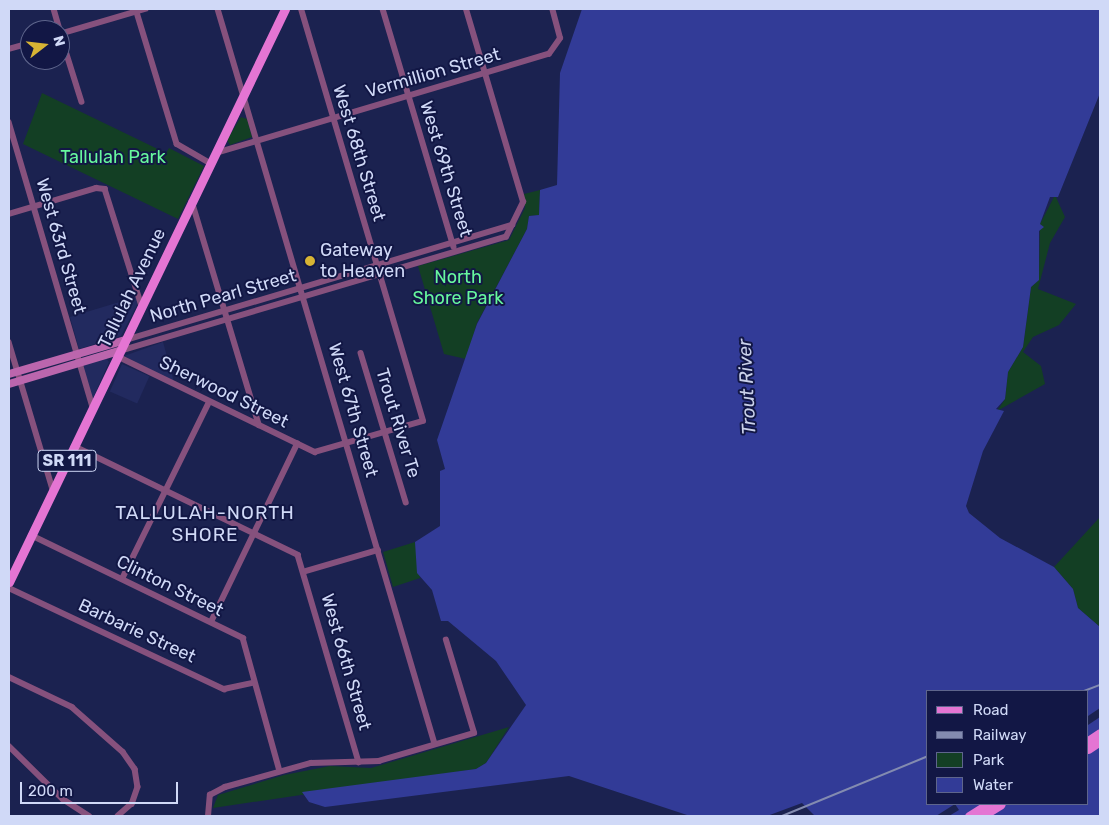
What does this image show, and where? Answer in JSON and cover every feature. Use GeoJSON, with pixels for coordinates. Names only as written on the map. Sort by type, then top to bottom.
{"type":"FeatureCollection","features":[{"type":"Feature","properties":{"kind":"main road","name":"Tallulah Avenue"},"geometry":{"type":"LineString","coordinates":[[9,582],[285,9]]}},
{"type":"Feature","properties":{"kind":"main road"},"geometry":{"type":"LineString","coordinates":[[1089,740],[1100,733]]}},
{"type":"Feature","properties":{"kind":"main road"},"geometry":{"type":"LineString","coordinates":[[1089,748],[1100,741]]}},
{"type":"Feature","properties":{"kind":"main road"},"geometry":{"type":"LineString","coordinates":[[968,816],[986,805]]}},
{"type":"Feature","properties":{"kind":"main road"},"geometry":{"type":"LineString","coordinates":[[982,816],[999,805]]}},
{"type":"Feature","properties":{"kind":"street"},"geometry":{"type":"LineString","coordinates":[[70,29],[145,9]]}},
{"type":"Feature","properties":{"kind":"street","name":"West 67th Street"},"geometry":{"type":"LineString","coordinates":[[218,9],[436,744]]}},
{"type":"Feature","properties":{"kind":"street","name":"West 68th Street"},"geometry":{"type":"LineString","coordinates":[[301,9],[423,421],[385,432]]}},
{"type":"Feature","properties":{"kind":"street","name":"West 69th Street"},"geometry":{"type":"LineString","coordinates":[[383,9],[455,252]]}},
{"type":"Feature","properties":{"kind":"street"},"geometry":{"type":"LineString","coordinates":[[466,9],[524,202],[512,225]]}},
{"type":"Feature","properties":{"kind":"street","name":"Vermillion Street"},"geometry":{"type":"LineString","coordinates":[[216,153],[549,54],[560,33],[552,9]]}},
{"type":"Feature","properties":{"kind":"street"},"geometry":{"type":"LineString","coordinates":[[136,10],[177,144],[210,164]]}},
{"type":"Feature","properties":{"kind":"street"},"geometry":{"type":"LineString","coordinates":[[70,64],[82,102]]}},
{"type":"Feature","properties":{"kind":"street","name":"West 63rd Street"},"geometry":{"type":"LineString","coordinates":[[9,122],[93,407]]}},
{"type":"Feature","properties":{"kind":"street"},"geometry":{"type":"LineString","coordinates":[[9,214],[96,188],[105,189],[142,306]]}},
{"type":"Feature","properties":{"kind":"street"},"geometry":{"type":"LineString","coordinates":[[192,201],[259,425]]}},
{"type":"Feature","properties":{"kind":"street","name":"North Pearl Street"},"geometry":{"type":"LineString","coordinates":[[9,374],[512,225]]}},
{"type":"Feature","properties":{"kind":"street","name":"North Pearl Street"},"geometry":{"type":"LineString","coordinates":[[9,384],[80,362],[118,354],[506,236],[512,225]]}},
{"type":"Feature","properties":{"kind":"street"},"geometry":{"type":"LineString","coordinates":[[9,342],[53,490]]}},
{"type":"Feature","properties":{"kind":"street","name":"Trout River Te"},"geometry":{"type":"LineString","coordinates":[[361,353],[406,502]]}},
{"type":"Feature","properties":{"kind":"street","name":"Sherwood Street"},"geometry":{"type":"LineString","coordinates":[[118,354],[209,402],[297,444],[319,452],[347,444]]}},
{"type":"Feature","properties":{"kind":"street"},"geometry":{"type":"LineString","coordinates":[[122,579],[209,402]]}},
{"type":"Feature","properties":{"kind":"street"},"geometry":{"type":"LineString","coordinates":[[347,444],[385,432]]}},
{"type":"Feature","properties":{"kind":"street"},"geometry":{"type":"LineString","coordinates":[[211,622],[297,444]]}},
{"type":"Feature","properties":{"kind":"street","name":"West 66th Street"},"geometry":{"type":"LineString","coordinates":[[74,446],[298,555],[359,762]]}},
{"type":"Feature","properties":{"kind":"street","name":"Clinton Street"},"geometry":{"type":"LineString","coordinates":[[31,535],[243,638],[253,683]]}},
{"type":"Feature","properties":{"kind":"street"},"geometry":{"type":"LineString","coordinates":[[303,572],[378,550]]}},
{"type":"Feature","properties":{"kind":"street","name":"Barbarie Street"},"geometry":{"type":"LineString","coordinates":[[9,588],[224,689],[253,683]]}},
{"type":"Feature","properties":{"kind":"street"},"geometry":{"type":"LineString","coordinates":[[208,816],[210,795],[280,772],[321,761],[359,762],[474,733],[446,640]]}},
{"type":"Feature","properties":{"kind":"street"},"geometry":{"type":"LineString","coordinates":[[9,677],[72,707],[107,734],[135,769],[137,793],[118,816]]}},
{"type":"Feature","properties":{"kind":"street"},"geometry":{"type":"LineString","coordinates":[[253,683],[280,772]]}},
{"type":"Feature","properties":{"kind":"street"},"geometry":{"type":"LineString","coordinates":[[9,746],[63,799],[88,816]]}},
{"type":"Feature","properties":{"kind":"shaded area"},"geometry":{"type":"Polygon","coordinates":[[[136,297],[138,303],[121,336],[79,349],[70,317],[136,297]]]}},
{"type":"Feature","properties":{"kind":"shaded area"},"geometry":{"type":"Polygon","coordinates":[[[163,342],[174,382],[124,356],[163,342]]]}},
{"type":"Feature","properties":{"kind":"shaded area"},"geometry":{"type":"Polygon","coordinates":[[[106,358],[109,362],[90,405],[79,367],[106,358]]]}},
{"type":"Feature","properties":{"kind":"shaded area"},"geometry":{"type":"Polygon","coordinates":[[[122,364],[149,376],[137,404],[110,391],[122,364]]]}},
{"type":"Feature","properties":{"kind":"green space","name":"Tallulah Park"},"geometry":{"type":"Polygon","coordinates":[[[42,93],[166,153],[169,148],[204,166],[178,219],[23,144],[42,93]]]}},
{"type":"Feature","properties":{"kind":"green space"},"geometry":{"type":"Polygon","coordinates":[[[241,117],[247,119],[252,137],[230,145],[227,140],[241,117]]]}},
{"type":"Feature","properties":{"kind":"green space","name":"North Shore Park"},"geometry":{"type":"Polygon","coordinates":[[[540,190],[539,215],[529,216],[527,229],[477,323],[466,359],[444,354],[418,266],[509,240],[525,208],[524,194],[540,190]]]}},
{"type":"Feature","properties":{"kind":"green space"},"geometry":{"type":"Polygon","coordinates":[[[1055,195],[1065,217],[1050,243],[1038,289],[1076,304],[1059,325],[1033,337],[1023,352],[1041,366],[1045,384],[997,411],[1005,399],[1008,372],[1023,347],[1031,287],[1039,280],[1040,224],[1055,195]]]}},
{"type":"Feature","properties":{"kind":"green space"},"geometry":{"type":"Polygon","coordinates":[[[1100,517],[1100,627],[1078,608],[1073,589],[1054,567],[1100,517]]]}},
{"type":"Feature","properties":{"kind":"green space"},"geometry":{"type":"Polygon","coordinates":[[[415,542],[420,578],[393,587],[383,552],[415,542]]]}},
{"type":"Feature","properties":{"kind":"green space"},"geometry":{"type":"Polygon","coordinates":[[[509,727],[486,763],[476,769],[213,808],[218,795],[284,775],[330,766],[371,768],[509,727]]]}},
{"type":"Feature","properties":{"kind":"water","name":"Trout River"},"geometry":{"type":"Polygon","coordinates":[[[582,9],[1100,9],[1100,93],[1058,197],[1050,197],[1040,224],[1044,227],[1039,231],[1039,280],[1031,287],[1023,347],[1008,372],[1005,399],[996,409],[1004,411],[983,451],[966,506],[969,513],[1000,538],[1054,567],[1073,589],[1078,608],[1100,627],[1100,816],[815,816],[802,803],[767,816],[690,816],[569,776],[325,807],[309,802],[302,792],[476,769],[486,763],[526,705],[496,661],[448,621],[441,621],[432,590],[417,573],[415,542],[440,526],[440,471],[445,469],[437,440],[477,324],[527,229],[529,216],[539,215],[540,190],[557,185],[560,73],[582,9]]]}},
{"type":"Feature","properties":{"kind":"pier"},"geometry":{"type":"Polygon","coordinates":[[[1100,708],[1100,717],[1089,724],[1089,715],[1100,708]]]}},
{"type":"Feature","properties":{"kind":"pier"},"geometry":{"type":"Polygon","coordinates":[[[953,805],[956,805],[959,810],[949,816],[936,816],[953,805]]]}},
{"type":"Feature","properties":{"kind":"railway"},"geometry":{"type":"LineString","coordinates":[[1087,690],[1100,685]]}},
{"type":"Feature","properties":{"kind":"railway"},"geometry":{"type":"LineString","coordinates":[[782,816],[926,757]]}},
{"type":"Feature","properties":{"kind":"place","name":"Gateway to Heaven"},"geometry":{"type":"Point","coordinates":[310,261]}},
{"type":"Feature","properties":{"kind":"district","name":"TALLULAH-NORTH SHORE"},"geometry":{"type":"Point","coordinates":[205,524]}}]}
